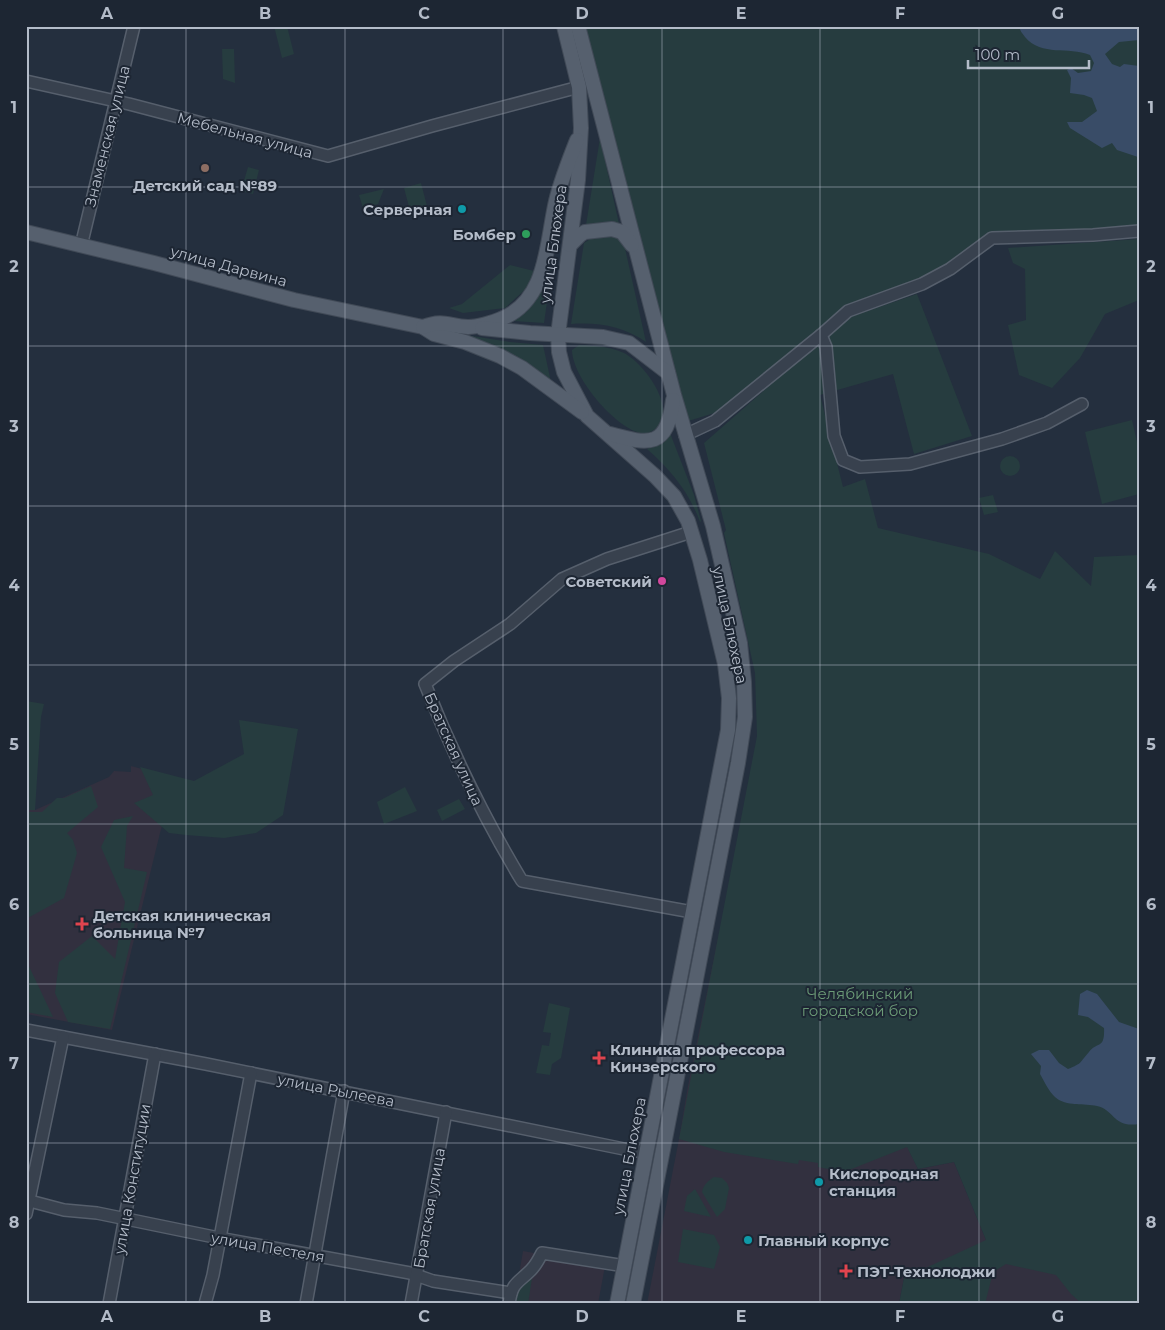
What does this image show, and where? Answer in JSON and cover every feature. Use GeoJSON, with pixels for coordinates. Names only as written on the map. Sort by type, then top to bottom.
{"type":"FeatureCollection","features":[{"type":"Feature","properties":{"kind":"main road","name":"улица Блюхера"},"geometry":{"type":"LineString","coordinates":[[564,26],[579,87],[581,128],[578,180],[558,335],[559,352],[564,372],[587,416],[655,476],[674,496],[682,508],[692,532],[725,664],[729,698],[728,730],[617,1304]]}},
{"type":"Feature","properties":{"kind":"main road","name":"улица Блюхера"},"geometry":{"type":"LineString","coordinates":[[578,26],[634,247],[720,555],[740,643],[744,682],[745,718],[738,763],[633,1304]]}},
{"type":"Feature","properties":{"kind":"main road","name":"улица Дарвина"},"geometry":{"type":"LineString","coordinates":[[424,328],[436,322],[469,327],[500,320],[523,306],[535,290],[542,270],[560,183],[581,128]]}},
{"type":"Feature","properties":{"kind":"main road"},"geometry":{"type":"LineString","coordinates":[[570,245],[585,232],[612,229],[622,232],[634,247]]}},
{"type":"Feature","properties":{"kind":"main road","name":"улица Дарвина"},"geometry":{"type":"LineString","coordinates":[[26,232],[294,300],[424,328],[434,334],[465,342],[500,356],[522,368],[587,416]]}},
{"type":"Feature","properties":{"kind":"main road"},"geometry":{"type":"LineString","coordinates":[[469,327],[558,335],[603,336],[628,343],[668,373]]}},
{"type":"Feature","properties":{"kind":"main road"},"geometry":{"type":"LineString","coordinates":[[607,433],[638,442],[657,438],[664,432],[671,418],[674,395]]}},
{"type":"Feature","properties":{"kind":"main road"},"geometry":{"type":"LineString","coordinates":[[646,1152],[663,1155]]}},
{"type":"Feature","properties":{"kind":"street","name":"Знаменская улица"},"geometry":{"type":"LineString","coordinates":[[81,246],[134,26]]}},
{"type":"Feature","properties":{"kind":"street","name":"Мебельная улица"},"geometry":{"type":"LineString","coordinates":[[26,81],[328,156],[579,87]]}},
{"type":"Feature","properties":{"kind":"street"},"geometry":{"type":"LineString","coordinates":[[685,435],[715,421],[848,311],[922,284],[950,268],[992,238],[1093,235],[1139,231]]}},
{"type":"Feature","properties":{"kind":"street"},"geometry":{"type":"LineString","coordinates":[[820,335],[826,347],[834,436],[843,460],[860,467],[910,464],[1002,439],[1047,423],[1082,404]]}},
{"type":"Feature","properties":{"kind":"street","name":"Братская улица"},"geometry":{"type":"LineString","coordinates":[[692,532],[607,559],[562,579],[510,624],[454,661],[425,684],[441,725],[494,835],[522,881],[692,912]]}},
{"type":"Feature","properties":{"kind":"street","name":"улица Рылеева"},"geometry":{"type":"LineString","coordinates":[[26,1030],[251,1072],[646,1152]]}},
{"type":"Feature","properties":{"kind":"street"},"geometry":{"type":"LineString","coordinates":[[26,1214],[63,1037]]}},
{"type":"Feature","properties":{"kind":"street","name":"улица Конституции"},"geometry":{"type":"LineString","coordinates":[[109,1304],[155,1054]]}},
{"type":"Feature","properties":{"kind":"street"},"geometry":{"type":"LineString","coordinates":[[205,1304],[251,1072]]}},
{"type":"Feature","properties":{"kind":"street"},"geometry":{"type":"LineString","coordinates":[[306,1304],[344,1091]]}},
{"type":"Feature","properties":{"kind":"street","name":"Братская улица"},"geometry":{"type":"LineString","coordinates":[[411,1304],[446,1112]]}},
{"type":"Feature","properties":{"kind":"street","name":"улица Пестеля"},"geometry":{"type":"LineString","coordinates":[[28,1200],[64,1210],[97,1213],[315,1255],[510,1298]]}},
{"type":"Feature","properties":{"kind":"street"},"geometry":{"type":"LineString","coordinates":[[510,1298],[514,1284],[530,1270],[542,1253],[625,1266]]}},
{"type":"Feature","properties":{"kind":"shaded area","name":"Детская клиническая больница №7"},"geometry":{"type":"Polygon","coordinates":[[[131,766],[176,778],[160,833],[112,1030],[26,1014],[26,810],[35,810],[109,777],[114,771],[131,772],[131,766]]]}},
{"type":"Feature","properties":{"kind":"shaded area"},"geometry":{"type":"Polygon","coordinates":[[[718,938],[907,1146],[918,1169],[954,1162],[986,1240],[1139,1296],[1139,1304],[970,1304],[904,1278],[899,1304],[647,1304],[718,938]]]}},
{"type":"Feature","properties":{"kind":"shaded area"},"geometry":{"type":"Polygon","coordinates":[[[523,1251],[605,1266],[598,1304],[514,1304],[523,1251]]]}},
{"type":"Feature","properties":{"kind":"green space"},"geometry":{"type":"Polygon","coordinates":[[[274,26],[287,26],[294,54],[282,58],[274,26]]]}},
{"type":"Feature","properties":{"kind":"green space"},"geometry":{"type":"Polygon","coordinates":[[[585,26],[1139,26],[1139,227],[989,236],[949,267],[920,281],[848,308],[721,411],[685,422],[585,26]]]}},
{"type":"Feature","properties":{"kind":"green space"},"geometry":{"type":"Polygon","coordinates":[[[222,49],[234,49],[235,83],[223,79],[222,49]]]}},
{"type":"Feature","properties":{"kind":"green space"},"geometry":{"type":"Polygon","coordinates":[[[600,138],[619,224],[603,222],[586,225],[600,138]]]}},
{"type":"Feature","properties":{"kind":"green space"},"geometry":{"type":"Polygon","coordinates":[[[248,167],[259,170],[253,194],[241,191],[248,167]]]}},
{"type":"Feature","properties":{"kind":"green space"},"geometry":{"type":"Polygon","coordinates":[[[421,183],[429,214],[412,218],[404,188],[421,183]]]}},
{"type":"Feature","properties":{"kind":"green space"},"geometry":{"type":"Polygon","coordinates":[[[384,189],[378,204],[363,208],[359,195],[384,189]]]}},
{"type":"Feature","properties":{"kind":"green space"},"geometry":{"type":"Polygon","coordinates":[[[557,232],[544,323],[513,321],[524,313],[539,293],[548,270],[557,232]]]}},
{"type":"Feature","properties":{"kind":"green space"},"geometry":{"type":"Polygon","coordinates":[[[609,236],[618,238],[624,244],[646,342],[628,332],[610,326],[571,324],[584,243],[592,238],[609,236]]]}},
{"type":"Feature","properties":{"kind":"green space"},"geometry":{"type":"Polygon","coordinates":[[[1139,239],[1139,300],[1105,314],[1080,358],[1052,388],[1019,375],[1008,325],[1026,320],[1025,269],[1013,263],[1008,248],[1139,239]]]}},
{"type":"Feature","properties":{"kind":"green space"},"geometry":{"type":"Polygon","coordinates":[[[510,265],[534,271],[531,284],[505,308],[463,313],[449,308],[462,304],[510,265]]]}},
{"type":"Feature","properties":{"kind":"green space","name":"Челябинский городской бор"},"geometry":{"type":"Polygon","coordinates":[[[917,294],[972,436],[914,454],[893,374],[820,395],[843,487],[865,479],[878,528],[989,554],[1040,579],[1055,551],[1091,586],[1094,557],[1139,555],[1139,1304],[1082,1304],[1071,1294],[1056,1275],[1006,1264],[993,1272],[985,1304],[899,1304],[904,1278],[986,1240],[954,1162],[918,1169],[907,1147],[844,1172],[818,1167],[818,1163],[799,1160],[798,1164],[724,1152],[679,1139],[757,736],[755,673],[724,533],[726,530],[704,443],[847,318],[917,294]]]}},
{"type":"Feature","properties":{"kind":"green space"},"geometry":{"type":"Polygon","coordinates":[[[466,335],[543,345],[551,382],[511,354],[466,335]]]}},
{"type":"Feature","properties":{"kind":"green space"},"geometry":{"type":"Polygon","coordinates":[[[579,345],[602,347],[624,353],[643,369],[652,380],[663,405],[663,417],[657,427],[646,434],[635,431],[623,424],[599,402],[588,389],[574,362],[572,350],[579,345]]]}},
{"type":"Feature","properties":{"kind":"green space"},"geometry":{"type":"Polygon","coordinates":[[[1132,420],[1139,451],[1139,494],[1102,504],[1085,432],[1132,420]]]}},
{"type":"Feature","properties":{"kind":"green space"},"geometry":{"type":"Polygon","coordinates":[[[670,433],[694,495],[700,522],[685,491],[664,465],[647,449],[659,443],[670,433]]]}},
{"type":"Feature","properties":{"kind":"green space"},"geometry":{"type":"Polygon","coordinates":[[[1006,456],[1014,456],[1020,462],[1020,470],[1014,476],[1006,476],[1000,470],[1000,462],[1006,456]]]}},
{"type":"Feature","properties":{"kind":"green space"},"geometry":{"type":"Polygon","coordinates":[[[993,495],[998,512],[984,515],[979,498],[993,495]]]}},
{"type":"Feature","properties":{"kind":"green space"},"geometry":{"type":"Polygon","coordinates":[[[26,701],[44,704],[41,717],[35,810],[26,810],[26,701]]]}},
{"type":"Feature","properties":{"kind":"green space"},"geometry":{"type":"Polygon","coordinates":[[[239,720],[298,729],[283,815],[256,833],[224,838],[186,835],[169,833],[134,803],[153,795],[140,767],[194,781],[244,754],[239,720]]]}},
{"type":"Feature","properties":{"kind":"green space"},"geometry":{"type":"Polygon","coordinates":[[[91,786],[98,807],[67,833],[73,840],[77,853],[64,898],[26,919],[26,812],[42,812],[57,798],[64,798],[91,786]]]}},
{"type":"Feature","properties":{"kind":"green space"},"geometry":{"type":"Polygon","coordinates":[[[405,787],[417,811],[384,824],[377,802],[405,787]]]}},
{"type":"Feature","properties":{"kind":"green space"},"geometry":{"type":"Polygon","coordinates":[[[459,799],[465,809],[442,821],[437,810],[459,799]]]}},
{"type":"Feature","properties":{"kind":"green space"},"geometry":{"type":"Polygon","coordinates":[[[133,816],[127,826],[124,868],[147,872],[110,1029],[68,1022],[55,993],[59,962],[92,936],[115,959],[125,902],[101,847],[114,820],[133,816]]]}},
{"type":"Feature","properties":{"kind":"green space"},"geometry":{"type":"Polygon","coordinates":[[[26,960],[53,1017],[26,1012],[26,960]]]}},
{"type":"Feature","properties":{"kind":"green space"},"geometry":{"type":"Polygon","coordinates":[[[549,1003],[570,1008],[561,1058],[552,1064],[550,1075],[536,1073],[542,1045],[549,1046],[551,1033],[543,1032],[549,1003]]]}},
{"type":"Feature","properties":{"kind":"green space"},"geometry":{"type":"Polygon","coordinates":[[[714,1177],[722,1178],[729,1188],[725,1209],[717,1217],[702,1192],[708,1181],[714,1177]]]}},
{"type":"Feature","properties":{"kind":"green space"},"geometry":{"type":"Polygon","coordinates":[[[695,1189],[711,1217],[684,1211],[687,1196],[695,1189]]]}},
{"type":"Feature","properties":{"kind":"green space"},"geometry":{"type":"Polygon","coordinates":[[[683,1229],[714,1235],[720,1247],[714,1269],[678,1262],[683,1229]]]}},
{"type":"Feature","properties":{"kind":"green space"},"geometry":{"type":"Polygon","coordinates":[[[532,1278],[528,1304],[514,1304],[516,1288],[532,1278]]]}},
{"type":"Feature","properties":{"kind":"water"},"geometry":{"type":"Polygon","coordinates":[[[1019,26],[1139,26],[1139,40],[1119,42],[1105,54],[1112,64],[1120,67],[1124,64],[1139,66],[1138,157],[1117,150],[1112,143],[1102,148],[1070,128],[1067,122],[1082,122],[1097,111],[1092,98],[1070,93],[1071,78],[1067,70],[1071,68],[1078,73],[1091,71],[1094,63],[1090,55],[1082,52],[1039,47],[1025,37],[1019,26]]]}},
{"type":"Feature","properties":{"kind":"water"},"geometry":{"type":"Polygon","coordinates":[[[1087,990],[1097,994],[1119,1022],[1139,1029],[1139,1124],[1130,1125],[1119,1121],[1108,1111],[1097,1106],[1059,1100],[1049,1089],[1040,1074],[1041,1066],[1031,1054],[1039,1050],[1049,1050],[1059,1063],[1068,1069],[1079,1064],[1092,1049],[1102,1042],[1104,1028],[1088,1017],[1078,1015],[1080,994],[1087,990]]]}},
{"type":"Feature","properties":{"kind":"place","name":"Детский сад №89"},"geometry":{"type":"Point","coordinates":[205,168]}},
{"type":"Feature","properties":{"kind":"place","name":"Серверная"},"geometry":{"type":"Point","coordinates":[462,209]}},
{"type":"Feature","properties":{"kind":"place","name":"Бомбер"},"geometry":{"type":"Point","coordinates":[526,234]}},
{"type":"Feature","properties":{"kind":"place","name":"Советский"},"geometry":{"type":"Point","coordinates":[662,581]}},
{"type":"Feature","properties":{"kind":"place","name":"Детская клиническая больница №7"},"geometry":{"type":"Point","coordinates":[82,924]}},
{"type":"Feature","properties":{"kind":"place","name":"Клиника профессора Кинзерского"},"geometry":{"type":"Point","coordinates":[599,1058]}},
{"type":"Feature","properties":{"kind":"place","name":"Кислородная станция"},"geometry":{"type":"Point","coordinates":[819,1182]}},
{"type":"Feature","properties":{"kind":"place","name":"Главный корпус"},"geometry":{"type":"Point","coordinates":[748,1240]}},
{"type":"Feature","properties":{"kind":"place","name":"ПЭТ-Технолоджи"},"geometry":{"type":"Point","coordinates":[846,1271]}}]}
